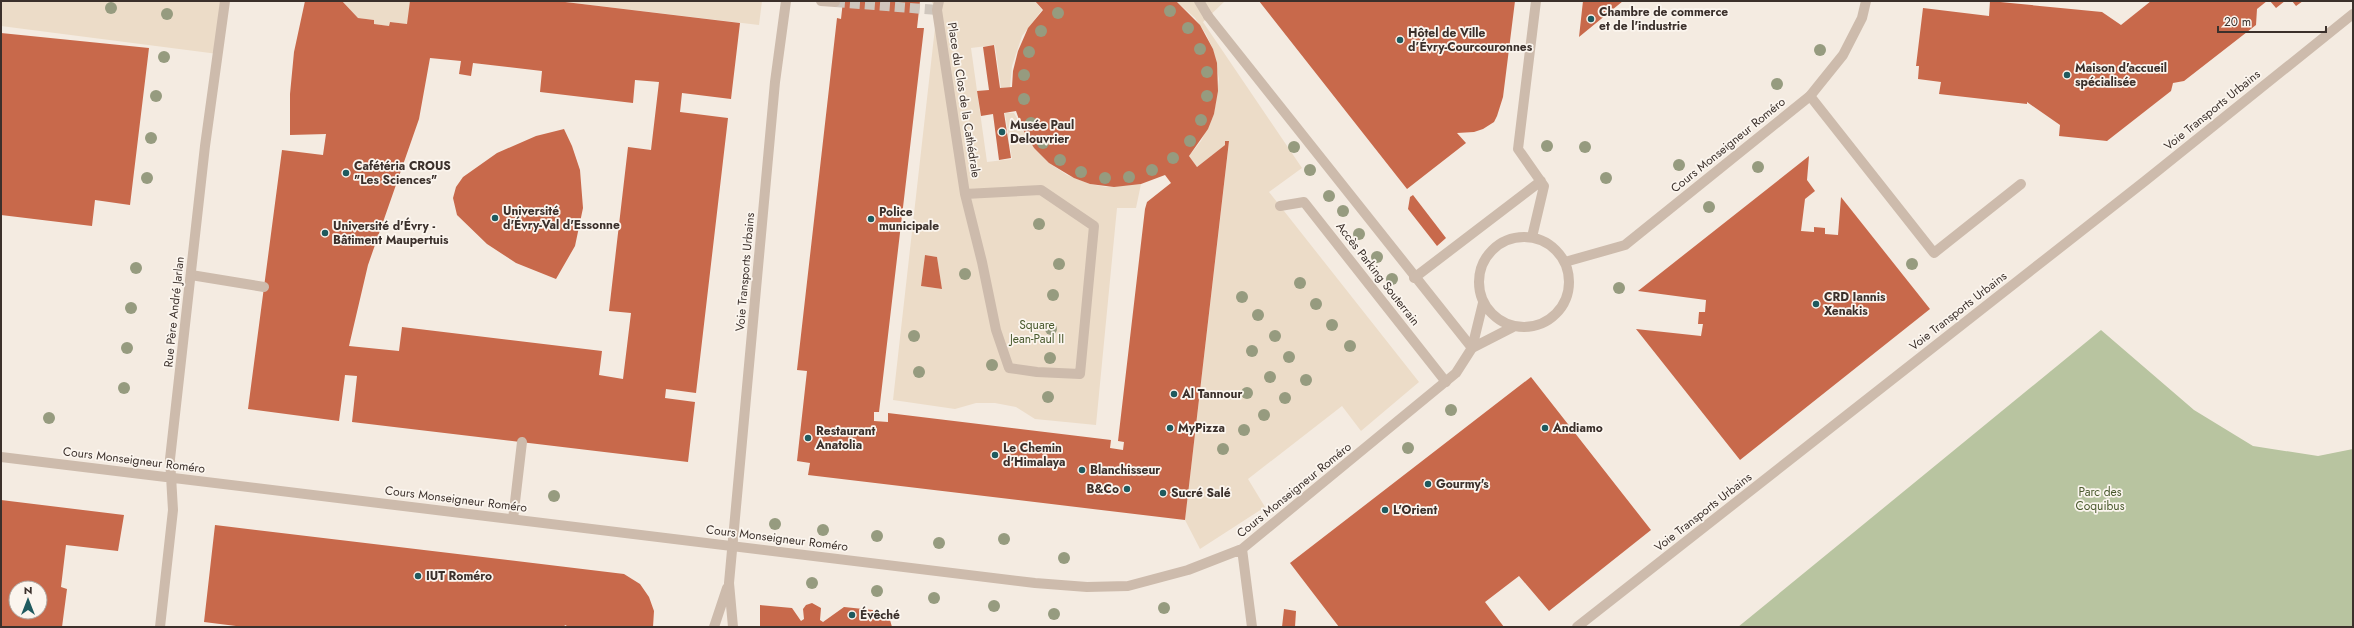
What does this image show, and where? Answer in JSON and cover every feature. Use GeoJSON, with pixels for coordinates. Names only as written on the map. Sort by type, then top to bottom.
{"type":"FeatureCollection","features":[{"type":"Feature","properties":{"kind":"street","name":"Rue Père André Jarlan"},"geometry":{"type":"LineString","coordinates":[[160,627],[173,510],[170,458],[205,146],[225,1]]}},
{"type":"Feature","properties":{"kind":"street","name":"Voie Transports Urbains"},"geometry":{"type":"LineString","coordinates":[[729,582],[775,82],[786,1]]}},
{"type":"Feature","properties":{"kind":"street"},"geometry":{"type":"LineString","coordinates":[[821,1],[835,2]]}},
{"type":"Feature","properties":{"kind":"street"},"geometry":{"type":"LineString","coordinates":[[938,6],[946,1]]}},
{"type":"Feature","properties":{"kind":"street"},"geometry":{"type":"LineString","coordinates":[[1199,1],[1208,16],[1414,278],[1472,348]]}},
{"type":"Feature","properties":{"kind":"street"},"geometry":{"type":"LineString","coordinates":[[1532,237],[1544,186],[1518,149],[1536,1]]}},
{"type":"Feature","properties":{"kind":"street","name":"Cours Monseigneur Roméro"},"geometry":{"type":"LineString","coordinates":[[1565,262],[1625,245],[1810,96],[1843,55],[1862,18],[1866,1]]}},
{"type":"Feature","properties":{"kind":"street","name":"Place du Clos de la Cathédrale"},"geometry":{"type":"LineString","coordinates":[[938,6],[965,194],[982,262],[996,330],[1009,368],[1037,372],[1080,374],[1094,226],[1041,190],[965,194]]}},
{"type":"Feature","properties":{"kind":"street","name":"Voie Transports Urbains"},"geometry":{"type":"LineString","coordinates":[[1577,627],[2126,195],[2353,14]]}},
{"type":"Feature","properties":{"kind":"street"},"geometry":{"type":"LineString","coordinates":[[1810,96],[1934,253],[2021,184]]}},
{"type":"Feature","properties":{"kind":"street"},"geometry":{"type":"LineString","coordinates":[[1414,278],[1541,180]]}},
{"type":"Feature","properties":{"kind":"street","name":"Accès Parking Souterrain"},"geometry":{"type":"LineString","coordinates":[[1280,206],[1304,202],[1446,382]]}},
{"type":"Feature","properties":{"kind":"street","name":"Cours Monseigneur Roméro"},"geometry":{"type":"LineString","coordinates":[[1,457],[732,546],[1087,587],[1128,586],[1188,570],[1242,549],[1456,373],[1472,348],[1483,303],[1479,291],[1478,279],[1481,266],[1487,255],[1496,246],[1519,236],[1532,237],[1552,246],[1565,262],[1569,276],[1569,290],[1564,303],[1556,315],[1536,326],[1513,327],[1472,348]]}},
{"type":"Feature","properties":{"kind":"street"},"geometry":{"type":"LineString","coordinates":[[191,275],[264,287]]}},
{"type":"Feature","properties":{"kind":"street"},"geometry":{"type":"LineString","coordinates":[[1483,303],[1501,322],[1513,327]]}},
{"type":"Feature","properties":{"kind":"street"},"geometry":{"type":"LineString","coordinates":[[513,519],[522,442]]}},
{"type":"Feature","properties":{"kind":"street"},"geometry":{"type":"LineString","coordinates":[[1242,549],[1252,627]]}},
{"type":"Feature","properties":{"kind":"street"},"geometry":{"type":"LineString","coordinates":[[714,627],[729,582]]}},
{"type":"Feature","properties":{"kind":"street"},"geometry":{"type":"LineString","coordinates":[[729,582],[732,627]]}},
{"type":"Feature","properties":{"kind":"green space","name":"Parc des Coquibus"},"geometry":{"type":"Polygon","coordinates":[[[2101,330],[2194,410],[2253,446],[2318,456],[2353,449],[2353,627],[1738,627],[2101,330]]]}},
{"type":"Feature","properties":{"kind":"shaded area"},"geometry":{"type":"Polygon","coordinates":[[[1,1],[225,1],[218,54],[1,26],[1,1]]]}},
{"type":"Feature","properties":{"kind":"shaded area"},"geometry":{"type":"Polygon","coordinates":[[[342,1],[502,1],[498,35],[390,22],[389,26],[374,24],[374,20],[358,18],[342,1]]]}},
{"type":"Feature","properties":{"kind":"shaded area"},"geometry":{"type":"Polygon","coordinates":[[[557,1],[762,1],[759,25],[557,1]]]}},
{"type":"Feature","properties":{"kind":"shaded area"},"geometry":{"type":"Polygon","coordinates":[[[931,1],[1035,1],[1042,10],[1022,36],[1012,66],[1010,87],[1001,88],[995,45],[971,48],[987,162],[1012,159],[1005,113],[1014,113],[1034,148],[1049,163],[1067,175],[1090,184],[1106,187],[1141,184],[1136,208],[1117,208],[1096,425],[1035,419],[1016,407],[995,403],[976,403],[955,409],[893,400],[937,10],[931,1]],[[925,255],[921,286],[942,289],[937,257],[925,255]]]}},
{"type":"Feature","properties":{"kind":"shaded area"},"geometry":{"type":"Polygon","coordinates":[[[1176,1],[1225,1],[1203,22],[1302,168],[1269,192],[1419,382],[1361,431],[1342,406],[1248,479],[1265,507],[1200,549],[1185,520],[1229,142],[1225,141],[1225,145],[1197,167],[1189,156],[1201,141],[1214,114],[1219,79],[1213,49],[1206,34],[1195,18],[1176,1]]]}},
{"type":"Feature","properties":{"kind":"building","name":"Université d'Évry-Val d'Essonne"},"geometry":{"type":"Polygon","coordinates":[[[305,1],[342,1],[358,18],[374,20],[374,24],[389,26],[390,22],[407,24],[410,1],[557,1],[740,23],[731,99],[682,93],[680,112],[728,118],[696,393],[666,389],[665,398],[695,402],[688,462],[352,422],[357,376],[345,375],[339,421],[248,409],[282,150],[323,155],[326,134],[290,135],[290,94],[294,52],[305,1]],[[430,58],[419,119],[368,265],[349,346],[399,351],[402,327],[602,351],[599,375],[623,379],[631,313],[609,311],[628,147],[651,150],[659,82],[635,80],[633,103],[540,92],[542,71],[473,63],[471,76],[459,74],[461,61],[430,58]]]}},
{"type":"Feature","properties":{"kind":"building"},"geometry":{"type":"Polygon","coordinates":[[[843,1],[920,1],[917,28],[924,28],[879,412],[874,412],[874,421],[888,422],[888,413],[1111,440],[1110,448],[1123,450],[1124,442],[1118,441],[1145,209],[1147,202],[1171,183],[1165,175],[1141,184],[1114,187],[1090,184],[1074,178],[1049,163],[1034,148],[1022,128],[1016,111],[1004,113],[1011,158],[999,160],[993,114],[981,116],[977,91],[989,90],[983,47],[994,45],[1000,88],[1012,87],[1013,71],[1018,51],[1028,28],[1043,10],[1035,1],[1176,1],[1200,25],[1213,49],[1217,63],[1218,91],[1214,114],[1208,129],[1189,156],[1197,167],[1225,145],[1225,141],[1229,141],[1185,520],[808,475],[810,463],[797,461],[807,371],[797,370],[837,18],[841,19],[843,1]]]}},
{"type":"Feature","properties":{"kind":"building"},"geometry":{"type":"Polygon","coordinates":[[[1259,1],[1515,1],[1503,97],[1497,116],[1494,122],[1483,129],[1474,132],[1457,133],[1466,143],[1407,189],[1259,1]]]}},
{"type":"Feature","properties":{"kind":"building","name":"Chambre de commerce et de l'industrie"},"geometry":{"type":"Polygon","coordinates":[[[1583,1],[1623,1],[1579,37],[1583,1]]]}},
{"type":"Feature","properties":{"kind":"building","name":"Maison d'accueil spécialisée"},"geometry":{"type":"Polygon","coordinates":[[[1990,1],[2102,12],[2121,25],[2151,1],[2267,1],[2257,9],[2256,25],[2184,81],[2173,83],[2171,91],[2107,141],[2059,136],[2060,125],[2027,102],[2027,104],[1939,94],[1941,82],[1918,79],[1919,66],[1916,66],[1923,8],[1989,16],[1990,1]]]}},
{"type":"Feature","properties":{"kind":"building"},"geometry":{"type":"Polygon","coordinates":[[[2270,1],[2285,1],[2276,8],[2270,1]]]}},
{"type":"Feature","properties":{"kind":"building"},"geometry":{"type":"Polygon","coordinates":[[[2292,1],[2303,1],[2296,6],[2292,1]]]}},
{"type":"Feature","properties":{"kind":"building"},"geometry":{"type":"Polygon","coordinates":[[[1,33],[149,48],[130,205],[95,200],[92,226],[1,215],[1,33]]]}},
{"type":"Feature","properties":{"kind":"building","name":"Université d'Évry - Bâtiment Maupertuis"},"geometry":{"type":"Polygon","coordinates":[[[564,129],[572,146],[580,170],[583,208],[575,246],[556,279],[516,263],[487,244],[457,215],[453,198],[456,187],[463,177],[497,153],[536,136],[564,129]]]}},
{"type":"Feature","properties":{"kind":"building","name":"CRD Iannis Xenakis"},"geometry":{"type":"Polygon","coordinates":[[[1809,156],[1807,180],[1815,191],[1805,199],[1801,231],[1814,232],[1814,227],[1825,228],[1825,234],[1838,235],[1841,197],[1930,309],[1740,460],[1636,329],[1701,336],[1703,324],[1698,324],[1699,312],[1705,312],[1706,300],[1638,291],[1809,156]]]}},
{"type":"Feature","properties":{"kind":"building"},"geometry":{"type":"Polygon","coordinates":[[[1413,195],[1446,238],[1437,246],[1408,209],[1410,197],[1413,195]]]}},
{"type":"Feature","properties":{"kind":"building"},"geometry":{"type":"Polygon","coordinates":[[[925,255],[937,257],[942,289],[921,286],[925,255]]]}},
{"type":"Feature","properties":{"kind":"building"},"geometry":{"type":"Polygon","coordinates":[[[1531,377],[1651,530],[1549,611],[1519,576],[1485,602],[1504,627],[1339,627],[1290,563],[1531,377]]]}},
{"type":"Feature","properties":{"kind":"building"},"geometry":{"type":"Polygon","coordinates":[[[1,500],[124,515],[118,551],[66,545],[61,587],[67,589],[62,627],[1,627],[1,500]]]}},
{"type":"Feature","properties":{"kind":"building","name":"IUT Roméro"},"geometry":{"type":"Polygon","coordinates":[[[215,525],[624,574],[640,584],[649,597],[654,611],[653,627],[569,627],[565,625],[564,627],[244,627],[204,622],[215,525]]]}},
{"type":"Feature","properties":{"kind":"building","name":"Évêché"},"geometry":{"type":"Polygon","coordinates":[[[812,603],[821,608],[820,620],[823,622],[844,607],[873,610],[872,616],[890,620],[892,627],[760,627],[760,605],[792,608],[801,621],[804,619],[803,609],[806,605],[812,603]]]}},
{"type":"Feature","properties":{"kind":"building"},"geometry":{"type":"Polygon","coordinates":[[[1284,609],[1296,611],[1295,627],[1282,627],[1284,609]]]}},
{"type":"Feature","properties":{"kind":"tunnel"},"geometry":{"type":"LineString","coordinates":[[835,2],[937,10]]}},
{"type":"Feature","properties":{"kind":"place","name":"Chambre de commerce et de l'industrie"},"geometry":{"type":"Point","coordinates":[1591,19]}},
{"type":"Feature","properties":{"kind":"place","name":"Hôtel de Ville d’Évry-Courcouronnes"},"geometry":{"type":"Point","coordinates":[1400,40]}},
{"type":"Feature","properties":{"kind":"place","name":"Maison d'accueil spécialisée"},"geometry":{"type":"Point","coordinates":[2067,75]}},
{"type":"Feature","properties":{"kind":"place","name":"Musée Paul Delouvrier"},"geometry":{"type":"Point","coordinates":[1002,132]}},
{"type":"Feature","properties":{"kind":"place","name":"Cafétéria CROUS \"Les Sciences\""},"geometry":{"type":"Point","coordinates":[346,173]}},
{"type":"Feature","properties":{"kind":"place","name":"Université d'Évry-Val d'Essonne"},"geometry":{"type":"Point","coordinates":[495,218]}},
{"type":"Feature","properties":{"kind":"place","name":"Police municipale"},"geometry":{"type":"Point","coordinates":[871,219]}},
{"type":"Feature","properties":{"kind":"place","name":"Université d'Évry - Bâtiment Maupertuis"},"geometry":{"type":"Point","coordinates":[325,233]}},
{"type":"Feature","properties":{"kind":"place","name":"CRD Iannis Xenakis"},"geometry":{"type":"Point","coordinates":[1816,304]}},
{"type":"Feature","properties":{"kind":"place","name":"Al Tannour"},"geometry":{"type":"Point","coordinates":[1174,394]}},
{"type":"Feature","properties":{"kind":"place","name":"MyPizza"},"geometry":{"type":"Point","coordinates":[1170,428]}},
{"type":"Feature","properties":{"kind":"place","name":"Andiamo"},"geometry":{"type":"Point","coordinates":[1545,428]}},
{"type":"Feature","properties":{"kind":"place","name":"Restaurant Anatolia"},"geometry":{"type":"Point","coordinates":[808,438]}},
{"type":"Feature","properties":{"kind":"place","name":"Le Chemin d'Himalaya"},"geometry":{"type":"Point","coordinates":[995,455]}},
{"type":"Feature","properties":{"kind":"place","name":"Blanchisseur"},"geometry":{"type":"Point","coordinates":[1082,470]}},
{"type":"Feature","properties":{"kind":"place","name":"Gourmy's"},"geometry":{"type":"Point","coordinates":[1428,484]}},
{"type":"Feature","properties":{"kind":"place","name":"B&Co"},"geometry":{"type":"Point","coordinates":[1127,489]}},
{"type":"Feature","properties":{"kind":"place","name":"Sucré Salé"},"geometry":{"type":"Point","coordinates":[1163,493]}},
{"type":"Feature","properties":{"kind":"place","name":"L'Orient"},"geometry":{"type":"Point","coordinates":[1385,510]}},
{"type":"Feature","properties":{"kind":"place","name":"IUT Roméro"},"geometry":{"type":"Point","coordinates":[418,576]}},
{"type":"Feature","properties":{"kind":"place","name":"Évêché"},"geometry":{"type":"Point","coordinates":[852,615]}},
{"type":"Feature","properties":{"kind":"park label","name":"Square Jean-Paul II"},"geometry":{"type":"Point","coordinates":[1037,332]}}]}
